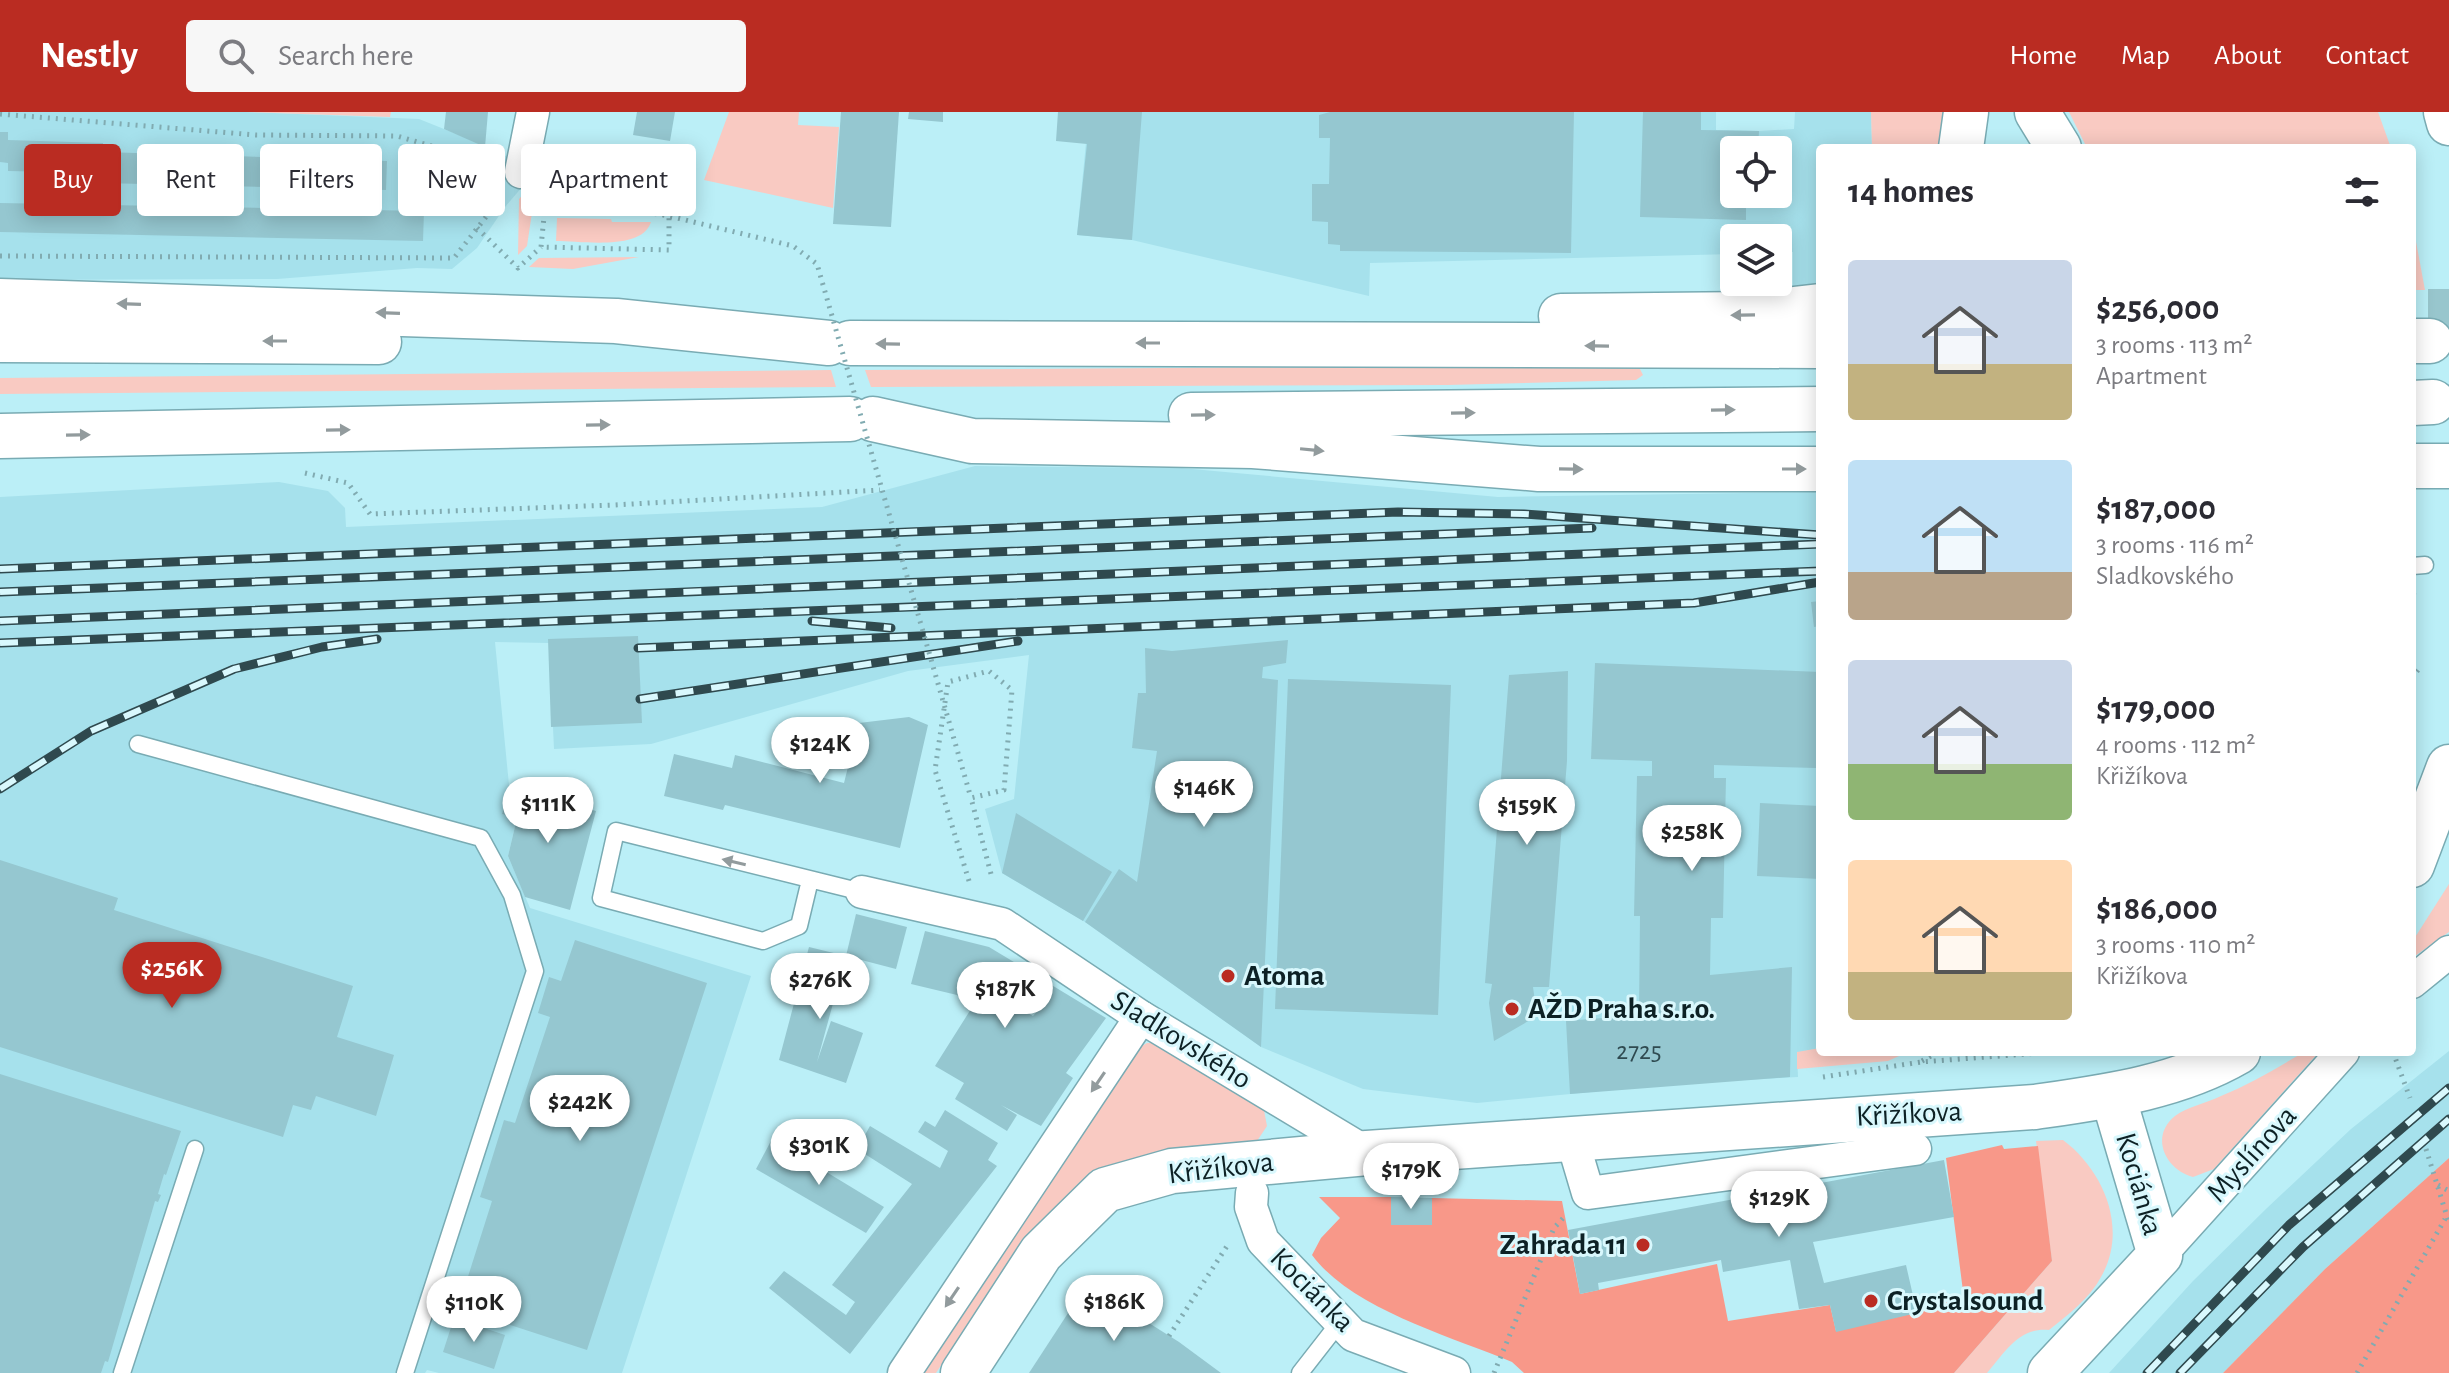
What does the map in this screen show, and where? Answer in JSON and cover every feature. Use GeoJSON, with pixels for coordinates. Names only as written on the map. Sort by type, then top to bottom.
{"type":"FeatureCollection","features":[{"type":"Feature","properties":{"kind":"main road"},"geometry":{"type":"LineString","coordinates":[[1962,144],[1966,112]]}},
{"type":"Feature","properties":{"kind":"main road"},"geometry":{"type":"LineString","coordinates":[[2037,112],[2057,144]]}},
{"type":"Feature","properties":{"kind":"main road"},"geometry":{"type":"LineString","coordinates":[[2446,112],[2449,123]]}},
{"type":"Feature","properties":{"kind":"main road"},"geometry":{"type":"LineString","coordinates":[[0,301],[616,321],[840,343]]}},
{"type":"Feature","properties":{"kind":"main road"},"geometry":{"type":"LineString","coordinates":[[1282,343],[1385,318],[1761,314],[1816,307]]}},
{"type":"Feature","properties":{"kind":"main road"},"geometry":{"type":"LineString","coordinates":[[0,340],[1816,346]]}},
{"type":"Feature","properties":{"kind":"main road"},"geometry":{"type":"LineString","coordinates":[[0,436],[862,419],[1816,409]]}},
{"type":"Feature","properties":{"kind":"main road"},"geometry":{"type":"LineString","coordinates":[[862,419],[972,441],[1253,446],[1485,466],[1816,469]]}},
{"type":"Feature","properties":{"kind":"main road"},"geometry":{"type":"LineString","coordinates":[[2416,466],[2449,466]]}},
{"type":"Feature","properties":{"kind":"main road"},"geometry":{"type":"LineString","coordinates":[[2416,854],[2449,767]]}},
{"type":"Feature","properties":{"kind":"main road","name":"Křižíkova"},"geometry":{"type":"LineString","coordinates":[[963,1373],[1041,1253],[1105,1190],[1172,1171],[1367,1153],[2035,1107],[2113,1096],[2174,1080],[2229,1056]]}},
{"type":"Feature","properties":{"kind":"main road","name":"Kociánka"},"geometry":{"type":"LineString","coordinates":[[2050,1373],[2160,1255],[2113,1096]]}},
{"type":"Feature","properties":{"kind":"street"},"geometry":{"type":"LineString","coordinates":[[527,144],[533,112]]}},
{"type":"Feature","properties":{"kind":"street","name":"Sladkovského"},"geometry":{"type":"LineString","coordinates":[[862,892],[1002,924],[1141,1017],[1367,1153]]}},
{"type":"Feature","properties":{"kind":"street"},"geometry":{"type":"LineString","coordinates":[[2416,979],[2449,952]]}},
{"type":"Feature","properties":{"kind":"street"},"geometry":{"type":"LineString","coordinates":[[904,1373],[1141,1017]]}},
{"type":"Feature","properties":{"kind":"street","name":"Myslínova"},"geometry":{"type":"LineString","coordinates":[[2160,1255],[2339,1056]]}},
{"type":"Feature","properties":{"kind":"street"},"geometry":{"type":"LineString","coordinates":[[1572,1139],[1588,1193]]}},
{"type":"Feature","properties":{"kind":"street","name":"Křižíkova"},"geometry":{"type":"LineString","coordinates":[[1588,1193],[1915,1149]]}},
{"type":"Feature","properties":{"kind":"street","name":"Kociánka"},"geometry":{"type":"LineString","coordinates":[[1252,1193],[1251,1207],[1263,1241],[1339,1323],[1353,1335],[1454,1373]]}},
{"type":"Feature","properties":{"kind":"lane"},"geometry":{"type":"LineString","coordinates":[[138,744],[481,838],[512,895],[535,971],[405,1373]]}},
{"type":"Feature","properties":{"kind":"lane","name":"Sladkovského"},"geometry":{"type":"LineString","coordinates":[[810,880],[799,926],[763,941],[601,898],[616,831],[862,892]]}},
{"type":"Feature","properties":{"kind":"lane"},"geometry":{"type":"LineString","coordinates":[[122,1373],[195,1149]]}},
{"type":"Feature","properties":{"kind":"lane"},"geometry":{"type":"LineString","coordinates":[[1300,1373],[1339,1323]]}},
{"type":"Feature","properties":{"kind":"path"},"geometry":{"type":"LineString","coordinates":[[0,114],[256,135],[397,136],[521,172],[454,258],[0,256]]}},
{"type":"Feature","properties":{"kind":"path"},"geometry":{"type":"LineString","coordinates":[[477,228],[518,268],[541,247],[545,216]]}},
{"type":"Feature","properties":{"kind":"path"},"geometry":{"type":"LineString","coordinates":[[541,247],[669,250],[669,216],[793,246],[817,264],[991,874]]}},
{"type":"Feature","properties":{"kind":"path"},"geometry":{"type":"LineString","coordinates":[[302,472],[348,483],[370,514],[614,505],[880,490]]}},
{"type":"Feature","properties":{"kind":"path"},"geometry":{"type":"LineString","coordinates":[[966,864],[935,770],[948,682],[989,671],[1012,690],[1004,790],[971,798]]}},
{"type":"Feature","properties":{"kind":"path"},"geometry":{"type":"LineString","coordinates":[[1921,1062],[1931,1056]]}},
{"type":"Feature","properties":{"kind":"path"},"geometry":{"type":"LineString","coordinates":[[1907,1075],[1906,1065],[1921,1062],[2011,1056]]}},
{"type":"Feature","properties":{"kind":"path"},"geometry":{"type":"LineString","coordinates":[[2394,1056],[2410,1098]]}},
{"type":"Feature","properties":{"kind":"path"},"geometry":{"type":"LineString","coordinates":[[2357,1373],[2447,1221],[2426,1149]]}},
{"type":"Feature","properties":{"kind":"path"},"geometry":{"type":"LineString","coordinates":[[2437,1184],[2449,1191]]}},
{"type":"Feature","properties":{"kind":"path"},"geometry":{"type":"LineString","coordinates":[[1494,1373],[1554,1228],[1588,1193]]}},
{"type":"Feature","properties":{"kind":"path"},"geometry":{"type":"LineString","coordinates":[[1169,1336],[1230,1241]]}},
{"type":"Feature","properties":{"kind":"shaded area"},"geometry":{"type":"Polygon","coordinates":[[[0,112],[246,112],[419,119],[482,144],[398,144],[398,216],[499,216],[477,248],[452,269],[417,268],[277,279],[0,280],[0,112]]]}},
{"type":"Feature","properties":{"kind":"shaded area"},"geometry":{"type":"Polygon","coordinates":[[[246,112],[391,112],[390,117],[246,112]]]}},
{"type":"Feature","properties":{"kind":"shaded area"},"geometry":{"type":"Polygon","coordinates":[[[729,112],[799,112],[798,125],[839,127],[833,208],[704,180],[729,112]]]}},
{"type":"Feature","properties":{"kind":"shaded area"},"geometry":{"type":"Polygon","coordinates":[[[1089,112],[1716,112],[1716,130],[1759,131],[1794,129],[1795,112],[1871,112],[1872,144],[1816,144],[1816,288],[1793,291],[1792,224],[1720,224],[1720,254],[1370,263],[1369,296],[1132,240],[1077,235],[1089,112]]]}},
{"type":"Feature","properties":{"kind":"shaded area"},"geometry":{"type":"Polygon","coordinates":[[[1871,112],[1949,112],[1945,144],[1872,144],[1871,112]]]}},
{"type":"Feature","properties":{"kind":"shaded area"},"geometry":{"type":"Polygon","coordinates":[[[2069,112],[2378,112],[2390,144],[2085,144],[2069,112]]]}},
{"type":"Feature","properties":{"kind":"shaded area"},"geometry":{"type":"Polygon","coordinates":[[[505,156],[521,164],[521,188],[505,207],[505,156]]]}},
{"type":"Feature","properties":{"kind":"shaded area"},"geometry":{"type":"Polygon","coordinates":[[[521,197],[521,216],[532,216],[527,246],[518,255],[521,197]]]}},
{"type":"Feature","properties":{"kind":"shaded area"},"geometry":{"type":"Polygon","coordinates":[[[557,218],[651,222],[645,231],[624,241],[556,241],[557,218]]]}},
{"type":"Feature","properties":{"kind":"shaded area"},"geometry":{"type":"Polygon","coordinates":[[[2416,242],[2425,290],[2416,290],[2416,242]]]}},
{"type":"Feature","properties":{"kind":"shaded area"},"geometry":{"type":"Polygon","coordinates":[[[639,257],[573,269],[529,267],[539,258],[639,257]]]}},
{"type":"Feature","properties":{"kind":"shaded area"},"geometry":{"type":"Polygon","coordinates":[[[1638,365],[1643,375],[1636,380],[1447,385],[871,387],[865,370],[1638,365]]]}},
{"type":"Feature","properties":{"kind":"shaded area"},"geometry":{"type":"Polygon","coordinates":[[[831,370],[836,387],[0,394],[0,378],[831,370]]]}},
{"type":"Feature","properties":{"kind":"shaded area"},"geometry":{"type":"Polygon","coordinates":[[[975,466],[1181,468],[1498,497],[1816,492],[1816,1049],[1797,1053],[1798,1077],[1673,1084],[1477,1103],[1363,1089],[1261,1047],[1085,922],[1002,873],[985,809],[1014,799],[1029,655],[908,671],[651,744],[554,749],[549,643],[495,642],[509,785],[502,814],[517,818],[508,856],[530,908],[751,976],[622,1373],[439,1373],[427,1370],[425,1373],[0,1373],[0,497],[279,482],[328,491],[345,508],[346,527],[822,507],[975,466]]]}},
{"type":"Feature","properties":{"kind":"shaded area"},"geometry":{"type":"Polygon","coordinates":[[[2449,884],[2449,932],[2416,955],[2416,936],[2449,884]]]}},
{"type":"Feature","properties":{"kind":"shaded area"},"geometry":{"type":"Polygon","coordinates":[[[1147,1043],[1163,1043],[1263,1105],[1267,1126],[1257,1141],[1184,1150],[1020,1246],[936,1373],[915,1373],[1135,1050],[1147,1043]]]}},
{"type":"Feature","properties":{"kind":"shaded area"},"geometry":{"type":"Polygon","coordinates":[[[1816,1049],[1816,1056],[1899,1056],[1888,1061],[1797,1069],[1797,1052],[1816,1049]]]}},
{"type":"Feature","properties":{"kind":"shaded area"},"geometry":{"type":"Polygon","coordinates":[[[2449,1051],[2449,1158],[2325,1269],[2223,1373],[2109,1373],[2193,1281],[2267,1208],[2351,1129],[2449,1051]]]}},
{"type":"Feature","properties":{"kind":"shaded area"},"geometry":{"type":"Polygon","coordinates":[[[2297,1056],[2315,1056],[2214,1169],[2193,1177],[2175,1167],[2164,1152],[2162,1143],[2167,1124],[2175,1116],[2297,1056]]]}},
{"type":"Feature","properties":{"kind":"shaded area"},"geometry":{"type":"Polygon","coordinates":[[[2063,1140],[2090,1167],[2108,1201],[2112,1239],[2109,1258],[2101,1277],[2085,1299],[2064,1318],[2049,1330],[2029,1332],[2014,1342],[1987,1373],[1954,1373],[2052,1261],[2036,1141],[2063,1140]]]}},
{"type":"Feature","properties":{"kind":"shaded area"},"geometry":{"type":"Polygon","coordinates":[[[2002,1145],[2004,1149],[2038,1146],[2052,1261],[1954,1373],[1524,1373],[1512,1362],[1377,1306],[1351,1291],[1312,1255],[1321,1238],[1340,1218],[1319,1197],[1391,1197],[1391,1225],[1432,1198],[1562,1201],[1580,1294],[1717,1264],[1728,1321],[1830,1305],[1836,1331],[1913,1297],[1940,1303],[1964,1299],[1946,1158],[2002,1145]]]}},
{"type":"Feature","properties":{"kind":"shaded area"},"geometry":{"type":"Polygon","coordinates":[[[2449,1158],[2449,1373],[2223,1373],[2325,1269],[2449,1158]]]}},
{"type":"Feature","properties":{"kind":"building"},"geometry":{"type":"Polygon","coordinates":[[[446,112],[488,112],[485,144],[478,144],[444,129],[446,112]]]}},
{"type":"Feature","properties":{"kind":"building"},"geometry":{"type":"Polygon","coordinates":[[[637,112],[675,112],[670,141],[633,135],[637,112]]]}},
{"type":"Feature","properties":{"kind":"building"},"geometry":{"type":"Polygon","coordinates":[[[841,112],[899,112],[891,227],[833,224],[841,112]]]}},
{"type":"Feature","properties":{"kind":"building"},"geometry":{"type":"Polygon","coordinates":[[[909,112],[943,112],[943,122],[908,119],[909,112]]]}},
{"type":"Feature","properties":{"kind":"building"},"geometry":{"type":"Polygon","coordinates":[[[1058,112],[1142,112],[1132,240],[1077,235],[1087,144],[1056,141],[1058,112]]]}},
{"type":"Feature","properties":{"kind":"building"},"geometry":{"type":"Polygon","coordinates":[[[1330,112],[1574,112],[1571,253],[1340,251],[1340,245],[1328,244],[1328,222],[1312,221],[1312,184],[1329,184],[1330,138],[1319,138],[1319,115],[1330,112]]]}},
{"type":"Feature","properties":{"kind":"building"},"geometry":{"type":"Polygon","coordinates":[[[1643,112],[1701,112],[1701,130],[1759,131],[1759,136],[1720,136],[1720,208],[1746,208],[1746,220],[1640,217],[1643,112]]]}},
{"type":"Feature","properties":{"kind":"building"},"geometry":{"type":"Polygon","coordinates":[[[0,132],[8,132],[8,140],[103,143],[24,144],[24,171],[8,171],[8,163],[0,162],[0,132]]]}},
{"type":"Feature","properties":{"kind":"building"},"geometry":{"type":"Polygon","coordinates":[[[121,153],[137,153],[137,184],[121,183],[121,153]]]}},
{"type":"Feature","properties":{"kind":"building"},"geometry":{"type":"Polygon","coordinates":[[[244,156],[260,157],[260,187],[244,186],[244,156]]]}},
{"type":"Feature","properties":{"kind":"building"},"geometry":{"type":"Polygon","coordinates":[[[382,161],[387,161],[386,190],[382,190],[382,161]]]}},
{"type":"Feature","properties":{"kind":"building"},"geometry":{"type":"Polygon","coordinates":[[[0,203],[24,203],[24,216],[121,216],[121,205],[137,206],[137,216],[244,216],[244,208],[260,208],[260,216],[382,216],[382,210],[398,211],[398,216],[424,216],[423,241],[0,232],[0,203]]]}},
{"type":"Feature","properties":{"kind":"building"},"geometry":{"type":"Polygon","coordinates":[[[1816,601],[1814,627],[1811,602],[1816,601]]]}},
{"type":"Feature","properties":{"kind":"building"},"geometry":{"type":"Polygon","coordinates":[[[638,636],[642,723],[551,727],[548,639],[638,636]]]}},
{"type":"Feature","properties":{"kind":"building"},"geometry":{"type":"Polygon","coordinates":[[[1288,640],[1286,663],[1263,667],[1262,678],[1278,680],[1261,1047],[1085,922],[1119,869],[1137,882],[1157,751],[1132,748],[1138,693],[1146,693],[1145,648],[1172,651],[1288,640]]]}},
{"type":"Feature","properties":{"kind":"building"},"geometry":{"type":"Polygon","coordinates":[[[1595,663],[1816,672],[1816,768],[1714,765],[1714,778],[1726,778],[1723,918],[1711,918],[1710,975],[1792,967],[1790,1077],[1570,1094],[1566,1021],[1639,1015],[1640,916],[1634,916],[1637,776],[1652,776],[1652,761],[1591,759],[1595,663]]]}},
{"type":"Feature","properties":{"kind":"building"},"geometry":{"type":"Polygon","coordinates":[[[1568,671],[1567,761],[1549,987],[1533,987],[1537,1016],[1494,1041],[1489,1003],[1492,984],[1485,983],[1509,675],[1568,671]]]}},
{"type":"Feature","properties":{"kind":"building"},"geometry":{"type":"Polygon","coordinates":[[[1288,679],[1451,685],[1438,1015],[1275,1009],[1288,679]]]}},
{"type":"Feature","properties":{"kind":"building"},"geometry":{"type":"Polygon","coordinates":[[[909,717],[928,725],[900,848],[725,805],[723,810],[664,796],[674,754],[732,768],[735,755],[844,783],[859,723],[909,717]]]}},
{"type":"Feature","properties":{"kind":"building"},"geometry":{"type":"Polygon","coordinates":[[[509,785],[596,811],[570,910],[525,897],[508,856],[517,818],[502,814],[509,785]]]}},
{"type":"Feature","properties":{"kind":"building"},"geometry":{"type":"Polygon","coordinates":[[[1760,803],[1816,806],[1816,879],[1757,876],[1760,803]]]}},
{"type":"Feature","properties":{"kind":"building"},"geometry":{"type":"Polygon","coordinates":[[[1016,813],[1112,872],[1083,921],[1002,873],[1016,813]]]}},
{"type":"Feature","properties":{"kind":"building"},"geometry":{"type":"Polygon","coordinates":[[[0,860],[118,898],[114,910],[353,986],[337,1037],[394,1055],[376,1116],[316,1096],[311,1110],[293,1105],[283,1137],[0,1047],[0,860]]]}},
{"type":"Feature","properties":{"kind":"building"},"geometry":{"type":"Polygon","coordinates":[[[856,914],[907,927],[896,969],[846,956],[856,914]]]}},
{"type":"Feature","properties":{"kind":"building"},"geometry":{"type":"Polygon","coordinates":[[[925,931],[989,947],[1106,1018],[1066,1073],[1073,1078],[1041,1126],[1001,1105],[1017,1115],[1007,1131],[955,1099],[964,1083],[935,1066],[971,1009],[979,1012],[957,995],[911,984],[925,931]],[[975,968],[969,978],[1033,1016],[1039,1009],[975,968]]]}},
{"type":"Feature","properties":{"kind":"building"},"geometry":{"type":"Polygon","coordinates":[[[575,940],[707,983],[587,1350],[458,1308],[492,1201],[480,1197],[504,1120],[515,1123],[550,1017],[538,1013],[549,977],[561,981],[575,940]]]}},
{"type":"Feature","properties":{"kind":"building"},"geometry":{"type":"Polygon","coordinates":[[[809,947],[846,956],[817,1062],[831,1021],[863,1033],[846,1083],[779,1060],[809,947]]]}},
{"type":"Feature","properties":{"kind":"building"},"geometry":{"type":"Polygon","coordinates":[[[0,1074],[181,1131],[164,1174],[158,1194],[161,1195],[158,1202],[155,1201],[108,1362],[105,1361],[101,1373],[0,1373],[0,1074]]]}},
{"type":"Feature","properties":{"kind":"building"},"geometry":{"type":"Polygon","coordinates":[[[945,1110],[998,1143],[988,1160],[997,1166],[850,1354],[769,1288],[784,1271],[846,1315],[855,1302],[832,1285],[912,1184],[857,1149],[870,1126],[940,1168],[948,1151],[918,1132],[925,1121],[935,1127],[945,1110]]]}},
{"type":"Feature","properties":{"kind":"building"},"geometry":{"type":"Polygon","coordinates":[[[772,1139],[884,1207],[866,1233],[756,1169],[772,1139]]]}},
{"type":"Feature","properties":{"kind":"building"},"geometry":{"type":"Polygon","coordinates":[[[1944,1160],[1954,1217],[1813,1242],[1824,1283],[1906,1265],[1917,1313],[1836,1332],[1830,1305],[1799,1309],[1790,1260],[1723,1272],[1721,1260],[1598,1283],[1599,1290],[1580,1294],[1568,1230],[1944,1160]]]}},
{"type":"Feature","properties":{"kind":"building"},"geometry":{"type":"Polygon","coordinates":[[[1391,1197],[1432,1198],[1432,1225],[1391,1225],[1391,1197]]]}},
{"type":"Feature","properties":{"kind":"building"},"geometry":{"type":"Polygon","coordinates":[[[1087,1284],[1179,1342],[1221,1373],[1029,1373],[1087,1284]]]}},
{"type":"Feature","properties":{"kind":"building"},"geometry":{"type":"Polygon","coordinates":[[[454,1318],[505,1335],[494,1369],[443,1352],[454,1318]]]}},
{"type":"Feature","properties":{"kind":"tunnel"},"geometry":{"type":"LineString","coordinates":[[2428,311],[2449,311]]}},
{"type":"Feature","properties":{"kind":"railway"},"geometry":{"type":"LineString","coordinates":[[0,569],[1398,512],[1524,514],[1816,535]]}},
{"type":"Feature","properties":{"kind":"railway"},"geometry":{"type":"LineString","coordinates":[[0,592],[1592,528]]}},
{"type":"Feature","properties":{"kind":"railway"},"geometry":{"type":"LineString","coordinates":[[0,621],[1816,544]]}},
{"type":"Feature","properties":{"kind":"railway"},"geometry":{"type":"LineString","coordinates":[[0,643],[1816,571]]}},
{"type":"Feature","properties":{"kind":"railway"},"geometry":{"type":"LineString","coordinates":[[638,648],[1694,603],[1816,583]]}},
{"type":"Feature","properties":{"kind":"railway"},"geometry":{"type":"LineString","coordinates":[[812,621],[891,628]]}},
{"type":"Feature","properties":{"kind":"railway"},"geometry":{"type":"LineString","coordinates":[[0,789],[91,731],[234,669],[322,647],[377,639]]}},
{"type":"Feature","properties":{"kind":"railway"},"geometry":{"type":"LineString","coordinates":[[640,699],[1018,641]]}},
{"type":"Feature","properties":{"kind":"railway"},"geometry":{"type":"LineString","coordinates":[[2147,1373],[2289,1225],[2449,1088]]}},
{"type":"Feature","properties":{"kind":"railway"},"geometry":{"type":"LineString","coordinates":[[2180,1373],[2303,1247],[2449,1119]]}},
{"type":"Feature","properties":{"kind":"place","name":"Atoma"},"geometry":{"type":"Point","coordinates":[1228,976]}},
{"type":"Feature","properties":{"kind":"place","name":"AŽD Praha s.r.o."},"geometry":{"type":"Point","coordinates":[1512,1009]}},
{"type":"Feature","properties":{"kind":"place","name":"Zahrada 11"},"geometry":{"type":"Point","coordinates":[1643,1245]}},
{"type":"Feature","properties":{"kind":"place","name":"Crystalsound"},"geometry":{"type":"Point","coordinates":[1871,1301]}}]}
